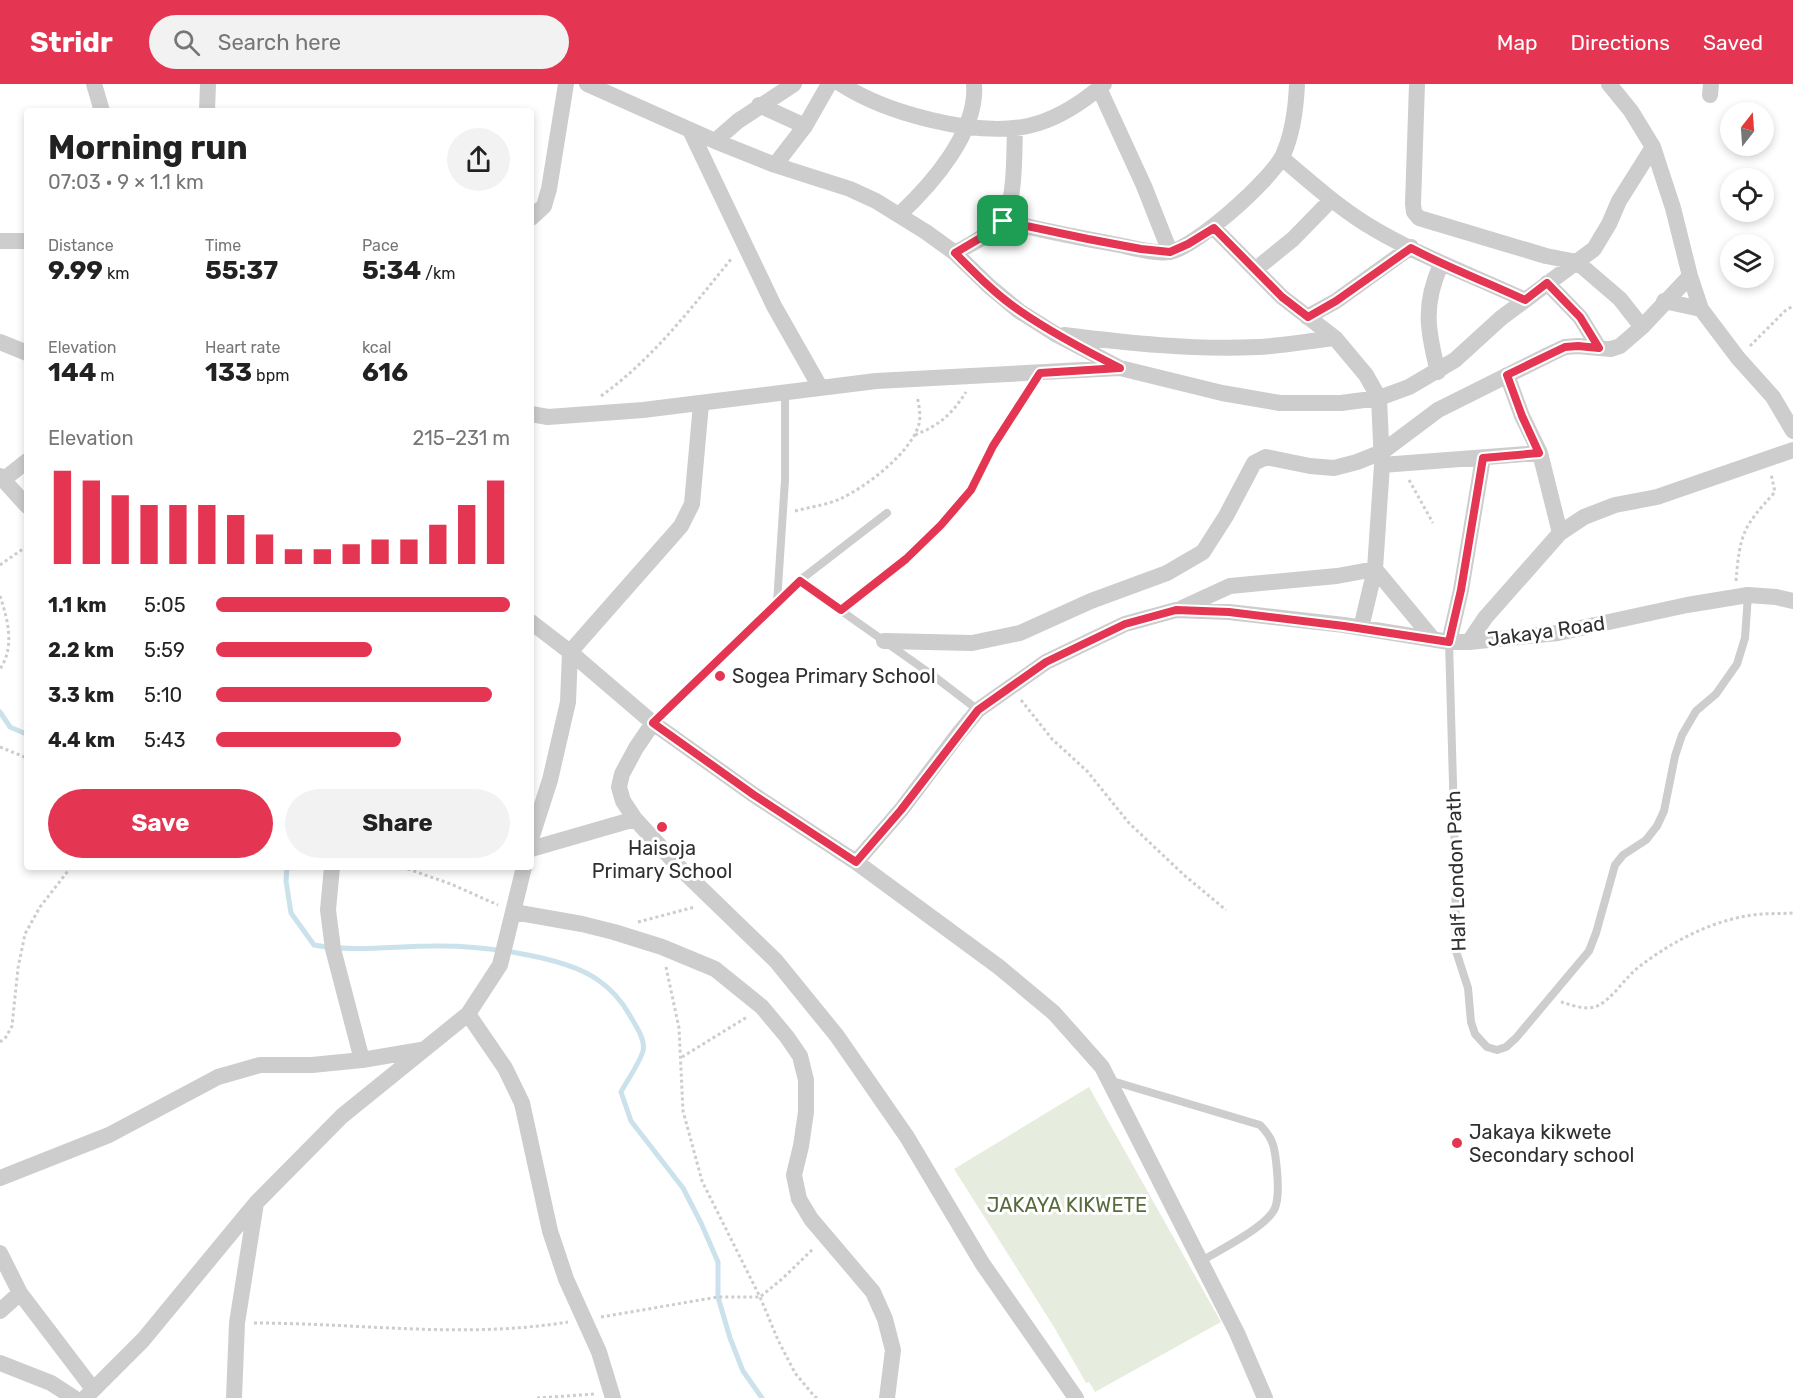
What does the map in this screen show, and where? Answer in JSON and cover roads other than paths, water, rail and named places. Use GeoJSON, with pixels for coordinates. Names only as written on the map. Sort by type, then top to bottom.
{"type":"FeatureCollection","features":[{"type":"Feature","properties":{"kind":"street"},"geometry":{"type":"LineString","coordinates":[[94,84],[101,108]]}},
{"type":"Feature","properties":{"kind":"street"},"geometry":{"type":"LineString","coordinates":[[207,108],[208,84]]}},
{"type":"Feature","properties":{"kind":"street"},"geometry":{"type":"LineString","coordinates":[[534,215],[544,206],[549,189],[566,84]]}},
{"type":"Feature","properties":{"kind":"street"},"geometry":{"type":"LineString","coordinates":[[587,84],[715,141],[775,165],[850,189],[876,201],[955,253],[988,286],[1019,310],[1057,334],[1120,368],[1222,393],[1280,403],[1341,403],[1379,398],[1409,387],[1438,372],[1469,349],[1485,332],[1525,300],[1594,249],[1619,201],[1653,147]]}},
{"type":"Feature","properties":{"kind":"street"},"geometry":{"type":"LineString","coordinates":[[715,141],[759,105],[794,84]]}},
{"type":"Feature","properties":{"kind":"street"},"geometry":{"type":"LineString","coordinates":[[775,165],[805,126],[830,84]]}},
{"type":"Feature","properties":{"kind":"street"},"geometry":{"type":"LineString","coordinates":[[841,84],[852,91],[905,112],[936,121],[996,129],[1030,126],[1064,113],[1102,86],[1170,252]]}},
{"type":"Feature","properties":{"kind":"street"},"geometry":{"type":"LineString","coordinates":[[899,215],[939,171],[967,126],[974,84]]}},
{"type":"Feature","properties":{"kind":"street"},"geometry":{"type":"LineString","coordinates":[[1003,221],[1141,249],[1170,252],[1188,244],[1214,228],[1262,182],[1282,158],[1292,129],[1298,84]]}},
{"type":"Feature","properties":{"kind":"street"},"geometry":{"type":"LineString","coordinates":[[1418,84],[1413,204],[1414,212],[1419,218],[1546,256],[1577,261],[1620,299],[1642,327]]}},
{"type":"Feature","properties":{"kind":"street"},"geometry":{"type":"LineString","coordinates":[[1609,84],[1631,111],[1653,147],[1673,208],[1701,309],[1738,358],[1773,397],[1793,430]]}},
{"type":"Feature","properties":{"kind":"street"},"geometry":{"type":"LineString","coordinates":[[759,105],[805,126]]}},
{"type":"Feature","properties":{"kind":"street"},"geometry":{"type":"LineString","coordinates":[[955,253],[1003,221],[1010,199],[1013,177],[1015,128]]}},
{"type":"Feature","properties":{"kind":"street"},"geometry":{"type":"LineString","coordinates":[[690,130],[774,306],[820,387]]}},
{"type":"Feature","properties":{"kind":"street"},"geometry":{"type":"LineString","coordinates":[[1282,158],[1332,200],[1367,224],[1441,264],[1525,300]]}},
{"type":"Feature","properties":{"kind":"street"},"geometry":{"type":"LineString","coordinates":[[1256,269],[1293,238],[1332,200]]}},
{"type":"Feature","properties":{"kind":"street"},"geometry":{"type":"LineString","coordinates":[[1214,228],[1282,297],[1335,338],[1366,375],[1379,398],[1382,459],[1375,569],[1361,628]]}},
{"type":"Feature","properties":{"kind":"street"},"geometry":{"type":"LineString","coordinates":[[1,245],[24,241]]}},
{"type":"Feature","properties":{"kind":"street"},"geometry":{"type":"LineString","coordinates":[[1308,317],[1336,301],[1411,248]]}},
{"type":"Feature","properties":{"kind":"street"},"geometry":{"type":"LineString","coordinates":[[1438,372],[1430,342],[1427,309],[1433,281],[1441,264]]}},
{"type":"Feature","properties":{"kind":"street"},"geometry":{"type":"LineString","coordinates":[[1382,459],[1438,410],[1565,347],[1611,348],[1620,346],[1642,327],[1690,276]]}},
{"type":"Feature","properties":{"kind":"street"},"geometry":{"type":"LineString","coordinates":[[1547,283],[1580,317],[1599,348]]}},
{"type":"Feature","properties":{"kind":"street"},"geometry":{"type":"LineString","coordinates":[[1664,301],[1701,309]]}},
{"type":"Feature","properties":{"kind":"street"},"geometry":{"type":"LineString","coordinates":[[1057,334],[1146,345],[1209,348],[1259,347],[1335,338]]}},
{"type":"Feature","properties":{"kind":"street"},"geometry":{"type":"LineString","coordinates":[[0,342],[24,352]]}},
{"type":"Feature","properties":{"kind":"street"},"geometry":{"type":"LineString","coordinates":[[534,415],[548,417],[701,404],[820,387],[914,379],[1120,368]]}},
{"type":"Feature","properties":{"kind":"street"},"geometry":{"type":"LineString","coordinates":[[1507,375],[1539,453],[1560,533]]}},
{"type":"Feature","properties":{"kind":"street"},"geometry":{"type":"LineString","coordinates":[[534,830],[550,780],[568,702],[570,652],[681,526],[692,504],[701,404]]}},
{"type":"Feature","properties":{"kind":"street"},"geometry":{"type":"LineString","coordinates":[[1469,642],[1485,618],[1560,533],[1584,517],[1615,506],[1657,497],[1793,450]]}},
{"type":"Feature","properties":{"kind":"street"},"geometry":{"type":"LineString","coordinates":[[884,641],[972,643],[1020,633],[1091,601],[1167,573],[1203,552],[1226,516],[1254,463],[1266,457],[1310,466],[1334,468],[1382,459],[1401,464],[1539,453]]}},
{"type":"Feature","properties":{"kind":"street"},"geometry":{"type":"LineString","coordinates":[[1375,569],[1441,640],[1461,590],[1483,458]]}},
{"type":"Feature","properties":{"kind":"street"},"geometry":{"type":"LineString","coordinates":[[24,463],[2,478],[24,503]]}},
{"type":"Feature","properties":{"kind":"street"},"geometry":{"type":"LineString","coordinates":[[1176,610],[1230,586],[1337,576],[1375,569]]}},
{"type":"Feature","properties":{"kind":"street","name":"Jakaya Road"},"geometry":{"type":"LineString","coordinates":[[856,862],[901,810],[978,710],[1046,662],[1125,624],[1176,610],[1229,612],[1469,642],[1558,633],[1741,596],[1776,597],[1793,601]]}},
{"type":"Feature","properties":{"kind":"street"},"geometry":{"type":"LineString","coordinates":[[534,624],[653,723],[754,795],[856,862],[999,967],[1044,1006],[1102,1067],[1237,1333],[1265,1398]]}},
{"type":"Feature","properties":{"kind":"street"},"geometry":{"type":"LineString","coordinates":[[653,723],[622,774],[619,786],[623,801],[635,819],[681,869],[777,961],[837,1036],[907,1137],[982,1263],[1076,1398]]}},
{"type":"Feature","properties":{"kind":"street"},"geometry":{"type":"LineString","coordinates":[[534,848],[635,819]]}},
{"type":"Feature","properties":{"kind":"street"},"geometry":{"type":"LineString","coordinates":[[332,870],[328,910],[333,949],[362,1060]]}},
{"type":"Feature","properties":{"kind":"street"},"geometry":{"type":"LineString","coordinates":[[0,1253],[20,1293],[89,1393],[143,1340],[255,1203],[342,1116],[468,1014],[501,965],[523,870]]}},
{"type":"Feature","properties":{"kind":"street"},"geometry":{"type":"LineString","coordinates":[[514,912],[614,932],[662,947],[715,969],[762,1007],[788,1037],[801,1056],[806,1080],[806,1112],[794,1175],[799,1199],[811,1219],[873,1292],[885,1319],[893,1350],[887,1398]]}},
{"type":"Feature","properties":{"kind":"street"},"geometry":{"type":"LineString","coordinates":[[468,1014],[505,1068],[522,1103],[550,1231],[566,1279],[598,1352],[612,1396]]}},
{"type":"Feature","properties":{"kind":"street"},"geometry":{"type":"LineString","coordinates":[[0,1178],[109,1135],[218,1077],[260,1065],[312,1065],[423,1050]]}},
{"type":"Feature","properties":{"kind":"street"},"geometry":{"type":"LineString","coordinates":[[234,1398],[237,1323],[255,1203]]}},
{"type":"Feature","properties":{"kind":"street"},"geometry":{"type":"LineString","coordinates":[[0,1311],[20,1293]]}},
{"type":"Feature","properties":{"kind":"street"},"geometry":{"type":"LineString","coordinates":[[0,1363],[51,1383],[74,1398]]}},
{"type":"Feature","properties":{"kind":"lane"},"geometry":{"type":"LineString","coordinates":[[777,603],[786,437],[785,392]]}},
{"type":"Feature","properties":{"kind":"lane"},"geometry":{"type":"LineString","coordinates":[[653,723],[800,581],[887,513]]}},
{"type":"Feature","properties":{"kind":"lane"},"geometry":{"type":"LineString","coordinates":[[800,581],[978,710]]}},
{"type":"Feature","properties":{"kind":"lane","name":"Half London Path"},"geometry":{"type":"LineString","coordinates":[[1441,640],[1455,844],[1455,951],[1468,988],[1471,1022],[1475,1034],[1487,1047],[1497,1050],[1506,1047],[1516,1038],[1589,951],[1616,865],[1623,855],[1646,840],[1657,826],[1664,811],[1675,756],[1682,735],[1696,711],[1716,694],[1737,664],[1745,638],[1741,596]]}},
{"type":"Feature","properties":{"kind":"lane"},"geometry":{"type":"LineString","coordinates":[[1108,1080],[1260,1125],[1271,1136],[1275,1150],[1278,1184],[1275,1207],[1266,1221],[1200,1262]]}},
{"type":"Feature","properties":{"kind":"waterway"},"geometry":{"type":"LineString","coordinates":[[0,712],[10,727],[24,733]]}},
{"type":"Feature","properties":{"kind":"waterway"},"geometry":{"type":"LineString","coordinates":[[287,870],[286,881],[291,913],[314,945],[358,948],[451,946],[518,953],[583,971],[615,995],[636,1026],[643,1046],[639,1060],[621,1092],[631,1121],[683,1188],[701,1223],[718,1262],[718,1297],[730,1338],[743,1371],[762,1398]]}},
{"type":"Feature","properties":{"kind":"place","name":"Sogea Primary School"},"geometry":{"type":"Point","coordinates":[720,676]}},
{"type":"Feature","properties":{"kind":"place","name":"Haisoja Primary School"},"geometry":{"type":"Point","coordinates":[662,827]}},
{"type":"Feature","properties":{"kind":"place","name":"Jakaya kikwete Secondary school"},"geometry":{"type":"Point","coordinates":[1457,1143]}},
{"type":"Feature","properties":{"kind":"park label","name":"JAKAYA KIKWETE"},"geometry":{"type":"Point","coordinates":[1067,1205]}}]}
